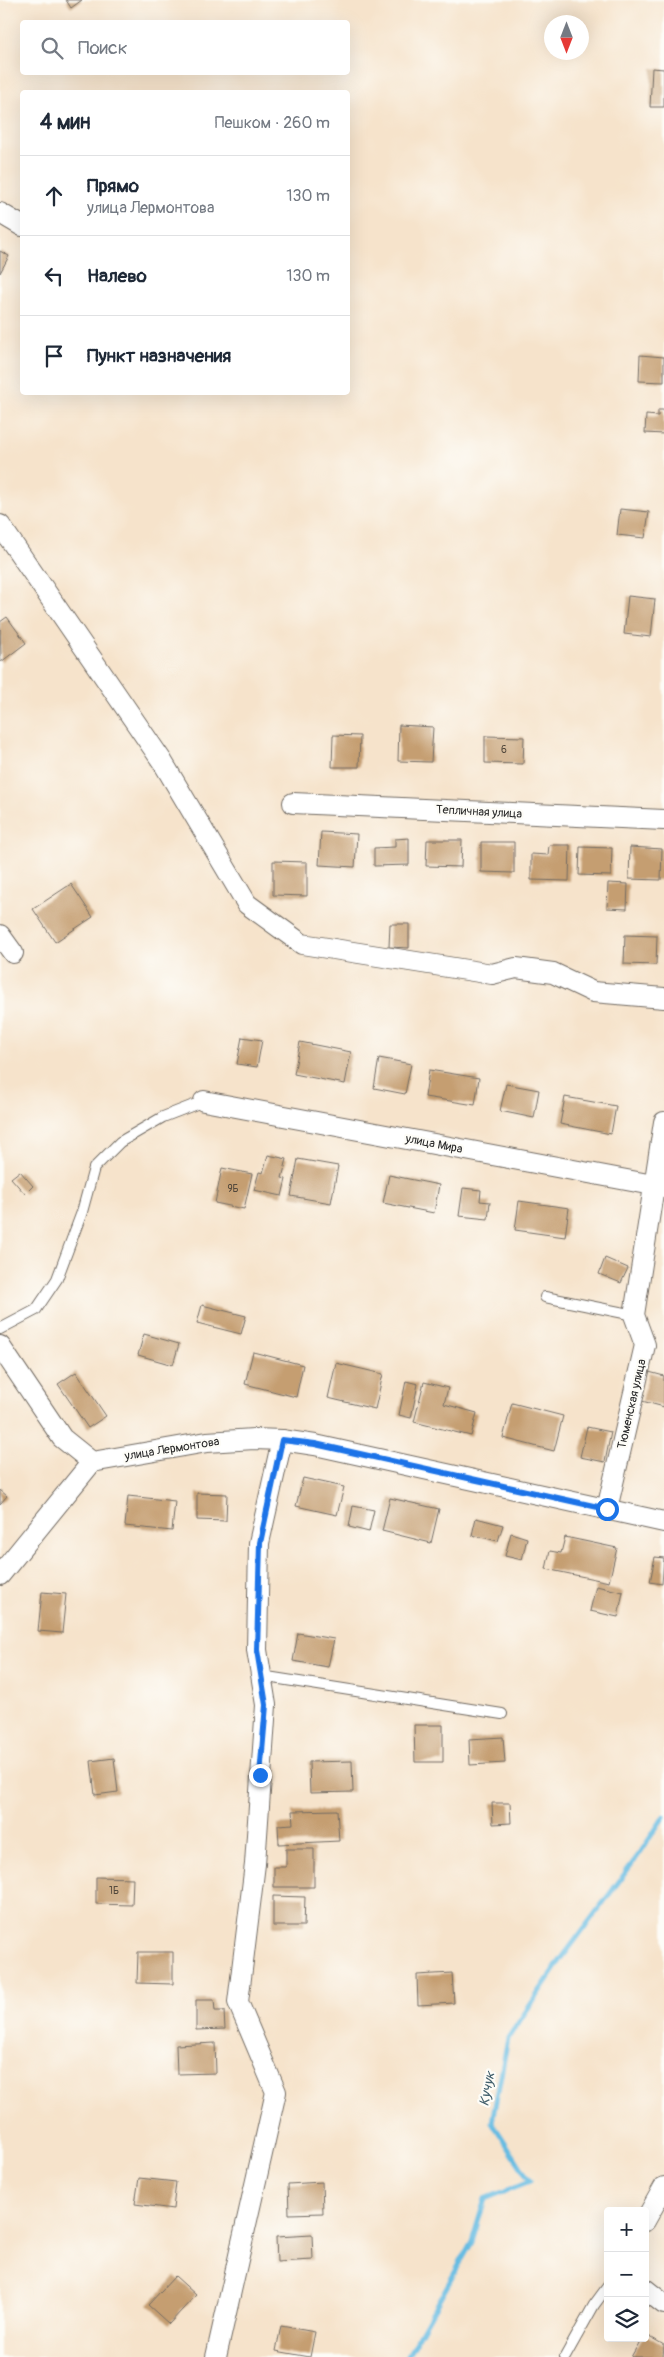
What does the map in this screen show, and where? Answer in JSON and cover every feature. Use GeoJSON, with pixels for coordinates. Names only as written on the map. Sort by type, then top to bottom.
{"type":"FeatureCollection","features":[{"type":"Feature","properties":{"kind":"street"},"geometry":{"type":"LineString","coordinates":[[0,213],[20,225]]}},
{"type":"Feature","properties":{"kind":"street"},"geometry":{"type":"LineString","coordinates":[[0,525],[162,761],[247,904],[302,944],[492,974],[516,968],[553,973],[593,992],[664,998]]}},
{"type":"Feature","properties":{"kind":"street","name":"Тепличная улица"},"geometry":{"type":"LineString","coordinates":[[293,803],[664,820]]}},
{"type":"Feature","properties":{"kind":"street"},"geometry":{"type":"LineString","coordinates":[[0,935],[13,953]]}},
{"type":"Feature","properties":{"kind":"street","name":"улица Мира"},"geometry":{"type":"LineString","coordinates":[[204,1100],[660,1186]]}},
{"type":"Feature","properties":{"kind":"street"},"geometry":{"type":"LineString","coordinates":[[634,1315],[660,1186],[664,1122]]}},
{"type":"Feature","properties":{"kind":"street","name":"Тюменская улица"},"geometry":{"type":"LineString","coordinates":[[607,1509],[645,1344],[634,1315]]}},
{"type":"Feature","properties":{"kind":"street"},"geometry":{"type":"LineString","coordinates":[[0,1346],[62,1438],[92,1462],[0,1575]]}},
{"type":"Feature","properties":{"kind":"street","name":"улица Лермонтова"},"geometry":{"type":"LineString","coordinates":[[92,1462],[207,1442],[254,1439],[282,1440],[315,1444],[664,1522]]}},
{"type":"Feature","properties":{"kind":"street"},"geometry":{"type":"LineString","coordinates":[[216,2357],[276,2092],[238,2002],[255,1864],[266,1705],[257,1650],[260,1543],[282,1440]]}},
{"type":"Feature","properties":{"kind":"street"},"geometry":{"type":"LineString","coordinates":[[649,2214],[664,2187]]}},
{"type":"Feature","properties":{"kind":"street"},"geometry":{"type":"LineString","coordinates":[[649,2292],[664,2304]]}},
{"type":"Feature","properties":{"kind":"lane"},"geometry":{"type":"LineString","coordinates":[[0,1329],[36,1310],[57,1279],[82,1212],[94,1168],[120,1142],[163,1117],[204,1100]]}},
{"type":"Feature","properties":{"kind":"lane"},"geometry":{"type":"LineString","coordinates":[[545,1297],[634,1315]]}},
{"type":"Feature","properties":{"kind":"lane"},"geometry":{"type":"LineString","coordinates":[[261,1676],[502,1714]]}},
{"type":"Feature","properties":{"kind":"lane"},"geometry":{"type":"LineString","coordinates":[[565,2357],[594,2305],[604,2291]]}},
{"type":"Feature","properties":{"kind":"building"},"geometry":{"type":"Polygon","coordinates":[[[66,0],[82,0],[71,8],[66,0]]]}},
{"type":"Feature","properties":{"kind":"building"},"geometry":{"type":"Polygon","coordinates":[[[652,68],[664,69],[664,107],[650,107],[652,68]]]}},
{"type":"Feature","properties":{"kind":"building"},"geometry":{"type":"Polygon","coordinates":[[[0,251],[9,256],[0,273],[0,251]]]}},
{"type":"Feature","properties":{"kind":"building"},"geometry":{"type":"Polygon","coordinates":[[[640,355],[664,357],[664,382],[639,381],[640,355]]]}},
{"type":"Feature","properties":{"kind":"building"},"geometry":{"type":"Polygon","coordinates":[[[658,410],[664,410],[664,434],[645,433],[646,415],[658,416],[658,410]]]}},
{"type":"Feature","properties":{"kind":"building"},"geometry":{"type":"Polygon","coordinates":[[[620,509],[649,512],[645,538],[617,535],[620,509]]]}},
{"type":"Feature","properties":{"kind":"building"},"geometry":{"type":"Polygon","coordinates":[[[628,596],[655,599],[651,637],[624,634],[628,596]]]}},
{"type":"Feature","properties":{"kind":"building"},"geometry":{"type":"Polygon","coordinates":[[[7,617],[26,643],[1,662],[0,622],[7,617]]]}},
{"type":"Feature","properties":{"kind":"building"},"geometry":{"type":"Polygon","coordinates":[[[399,725],[433,727],[431,762],[398,761],[399,725]]]}},
{"type":"Feature","properties":{"kind":"building"},"geometry":{"type":"Polygon","coordinates":[[[333,735],[360,736],[359,767],[332,767],[333,735]]]}},
{"type":"Feature","properties":{"kind":"building"},"geometry":{"type":"Polygon","coordinates":[[[485,736],[524,737],[523,764],[485,763],[485,736]]]}},
{"type":"Feature","properties":{"kind":"building"},"geometry":{"type":"Polygon","coordinates":[[[321,832],[357,834],[355,867],[319,865],[321,832]]]}},
{"type":"Feature","properties":{"kind":"building"},"geometry":{"type":"Polygon","coordinates":[[[409,838],[409,865],[374,866],[374,848],[395,847],[395,839],[409,838]]]}},
{"type":"Feature","properties":{"kind":"building"},"geometry":{"type":"Polygon","coordinates":[[[427,840],[462,840],[461,867],[426,866],[427,840]]]}},
{"type":"Feature","properties":{"kind":"building"},"geometry":{"type":"Polygon","coordinates":[[[481,842],[514,842],[514,873],[481,872],[481,842]]]}},
{"type":"Feature","properties":{"kind":"building"},"geometry":{"type":"Polygon","coordinates":[[[549,845],[570,845],[569,881],[531,880],[531,854],[548,855],[549,845]]]}},
{"type":"Feature","properties":{"kind":"building"},"geometry":{"type":"Polygon","coordinates":[[[580,847],[612,848],[611,876],[579,875],[580,847]]]}},
{"type":"Feature","properties":{"kind":"building"},"geometry":{"type":"Polygon","coordinates":[[[630,847],[662,849],[661,880],[629,879],[630,847]]]}},
{"type":"Feature","properties":{"kind":"building"},"geometry":{"type":"Polygon","coordinates":[[[273,861],[307,862],[307,896],[273,895],[273,861]]]}},
{"type":"Feature","properties":{"kind":"building"},"geometry":{"type":"Polygon","coordinates":[[[608,883],[628,884],[627,909],[607,908],[608,883]]]}},
{"type":"Feature","properties":{"kind":"building"},"geometry":{"type":"Polygon","coordinates":[[[71,884],[93,917],[55,942],[33,909],[71,884]]]}},
{"type":"Feature","properties":{"kind":"building"},"geometry":{"type":"Polygon","coordinates":[[[390,924],[409,924],[409,948],[389,947],[390,924]]]}},
{"type":"Feature","properties":{"kind":"building"},"geometry":{"type":"Polygon","coordinates":[[[625,935],[657,936],[656,965],[624,964],[625,935]]]}},
{"type":"Feature","properties":{"kind":"building"},"geometry":{"type":"Polygon","coordinates":[[[242,1037],[262,1040],[257,1067],[237,1064],[242,1037]]]}},
{"type":"Feature","properties":{"kind":"building"},"geometry":{"type":"Polygon","coordinates":[[[300,1042],[351,1052],[345,1084],[294,1074],[300,1042]]]}},
{"type":"Feature","properties":{"kind":"building"},"geometry":{"type":"Polygon","coordinates":[[[379,1058],[411,1064],[405,1094],[374,1088],[379,1058]]]}},
{"type":"Feature","properties":{"kind":"building"},"geometry":{"type":"Polygon","coordinates":[[[429,1070],[479,1078],[475,1105],[425,1097],[429,1070]]]}},
{"type":"Feature","properties":{"kind":"building"},"geometry":{"type":"Polygon","coordinates":[[[506,1084],[539,1090],[534,1118],[500,1111],[506,1084]]]}},
{"type":"Feature","properties":{"kind":"building"},"geometry":{"type":"Polygon","coordinates":[[[565,1097],[616,1106],[611,1134],[560,1124],[565,1097]]]}},
{"type":"Feature","properties":{"kind":"building"},"geometry":{"type":"Polygon","coordinates":[[[268,1155],[287,1159],[282,1178],[286,1179],[282,1196],[254,1190],[259,1172],[263,1173],[268,1155]]]}},
{"type":"Feature","properties":{"kind":"building"},"geometry":{"type":"Polygon","coordinates":[[[298,1159],[338,1166],[331,1203],[291,1196],[298,1159]]]}},
{"type":"Feature","properties":{"kind":"building"},"geometry":{"type":"Polygon","coordinates":[[[222,1168],[252,1174],[244,1209],[215,1203],[222,1168]]]}},
{"type":"Feature","properties":{"kind":"building"},"geometry":{"type":"Polygon","coordinates":[[[20,1171],[33,1186],[25,1194],[11,1178],[20,1171]]]}},
{"type":"Feature","properties":{"kind":"building"},"geometry":{"type":"Polygon","coordinates":[[[389,1175],[439,1185],[434,1213],[383,1203],[389,1175]]]}},
{"type":"Feature","properties":{"kind":"building"},"geometry":{"type":"Polygon","coordinates":[[[463,1188],[481,1190],[480,1201],[490,1202],[488,1219],[459,1216],[463,1188]]]}},
{"type":"Feature","properties":{"kind":"building"},"geometry":{"type":"Polygon","coordinates":[[[519,1201],[569,1208],[565,1237],[515,1230],[519,1201]]]}},
{"type":"Feature","properties":{"kind":"building"},"geometry":{"type":"Polygon","coordinates":[[[605,1258],[628,1268],[621,1283],[599,1274],[605,1258]]]}},
{"type":"Feature","properties":{"kind":"building"},"geometry":{"type":"Polygon","coordinates":[[[202,1305],[246,1316],[241,1334],[197,1323],[202,1305]]]}},
{"type":"Feature","properties":{"kind":"building"},"geometry":{"type":"Polygon","coordinates":[[[144,1334],[179,1344],[173,1365],[138,1355],[144,1334]]]}},
{"type":"Feature","properties":{"kind":"building"},"geometry":{"type":"Polygon","coordinates":[[[253,1352],[303,1365],[296,1397],[245,1384],[253,1352]]]}},
{"type":"Feature","properties":{"kind":"building"},"geometry":{"type":"Polygon","coordinates":[[[336,1363],[383,1374],[375,1409],[328,1398],[336,1363]]]}},
{"type":"Feature","properties":{"kind":"building"},"geometry":{"type":"Polygon","coordinates":[[[76,1372],[106,1416],[88,1428],[58,1384],[76,1372]]]}},
{"type":"Feature","properties":{"kind":"building"},"geometry":{"type":"Polygon","coordinates":[[[649,1372],[664,1376],[664,1407],[642,1401],[649,1372]]]}},
{"type":"Feature","properties":{"kind":"building"},"geometry":{"type":"Polygon","coordinates":[[[406,1381],[418,1384],[411,1418],[399,1415],[406,1381]]]}},
{"type":"Feature","properties":{"kind":"building"},"geometry":{"type":"Polygon","coordinates":[[[424,1382],[448,1388],[444,1404],[477,1413],[471,1436],[414,1422],[424,1382]]]}},
{"type":"Feature","properties":{"kind":"building"},"geometry":{"type":"Polygon","coordinates":[[[512,1403],[563,1416],[554,1451],[503,1438],[512,1403]]]}},
{"type":"Feature","properties":{"kind":"building"},"geometry":{"type":"Polygon","coordinates":[[[587,1427],[611,1432],[605,1462],[580,1457],[587,1427]]]}},
{"type":"Feature","properties":{"kind":"building"},"geometry":{"type":"Polygon","coordinates":[[[303,1478],[344,1487],[337,1515],[296,1506],[303,1478]]]}},
{"type":"Feature","properties":{"kind":"building"},"geometry":{"type":"Polygon","coordinates":[[[0,1490],[7,1496],[0,1504],[0,1490]]]}},
{"type":"Feature","properties":{"kind":"building"},"geometry":{"type":"Polygon","coordinates":[[[197,1493],[227,1494],[226,1521],[197,1520],[197,1493]]]}},
{"type":"Feature","properties":{"kind":"building"},"geometry":{"type":"Polygon","coordinates":[[[128,1496],[175,1501],[172,1531],[125,1526],[128,1496]]]}},
{"type":"Feature","properties":{"kind":"building"},"geometry":{"type":"Polygon","coordinates":[[[390,1498],[439,1509],[431,1543],[382,1531],[390,1498]]]}},
{"type":"Feature","properties":{"kind":"building"},"geometry":{"type":"Polygon","coordinates":[[[353,1506],[374,1510],[369,1532],[349,1527],[353,1506]]]}},
{"type":"Feature","properties":{"kind":"building"},"geometry":{"type":"Polygon","coordinates":[[[476,1518],[503,1525],[498,1541],[472,1535],[476,1518]]]}},
{"type":"Feature","properties":{"kind":"building"},"geometry":{"type":"Polygon","coordinates":[[[511,1533],[527,1538],[522,1560],[505,1556],[511,1533]]]}},
{"type":"Feature","properties":{"kind":"building"},"geometry":{"type":"Polygon","coordinates":[[[565,1537],[617,1548],[609,1582],[546,1569],[550,1551],[561,1553],[565,1537]]]}},
{"type":"Feature","properties":{"kind":"building"},"geometry":{"type":"Polygon","coordinates":[[[655,1557],[664,1558],[662,1584],[650,1582],[655,1557]]]}},
{"type":"Feature","properties":{"kind":"building"},"geometry":{"type":"Polygon","coordinates":[[[596,1586],[623,1592],[618,1617],[590,1611],[596,1586]]]}},
{"type":"Feature","properties":{"kind":"building"},"geometry":{"type":"Polygon","coordinates":[[[42,1592],[66,1594],[62,1633],[38,1631],[42,1592]]]}},
{"type":"Feature","properties":{"kind":"building"},"geometry":{"type":"Polygon","coordinates":[[[298,1633],[334,1639],[328,1667],[293,1661],[298,1633]]]}},
{"type":"Feature","properties":{"kind":"building"},"geometry":{"type":"Polygon","coordinates":[[[414,1725],[443,1725],[443,1762],[415,1762],[414,1725]]]}},
{"type":"Feature","properties":{"kind":"building"},"geometry":{"type":"Polygon","coordinates":[[[503,1737],[505,1763],[470,1765],[469,1739],[503,1737]]]}},
{"type":"Feature","properties":{"kind":"building"},"geometry":{"type":"Polygon","coordinates":[[[114,1758],[118,1792],[95,1795],[91,1761],[114,1758]]]}},
{"type":"Feature","properties":{"kind":"building"},"geometry":{"type":"Polygon","coordinates":[[[352,1761],[353,1792],[310,1793],[309,1762],[352,1761]]]}},
{"type":"Feature","properties":{"kind":"building"},"geometry":{"type":"Polygon","coordinates":[[[492,1803],[510,1803],[511,1823],[493,1824],[492,1803]]]}},
{"type":"Feature","properties":{"kind":"building"},"geometry":{"type":"Polygon","coordinates":[[[337,1810],[339,1841],[279,1844],[278,1825],[293,1824],[292,1811],[337,1810]]]}},
{"type":"Feature","properties":{"kind":"building"},"geometry":{"type":"Polygon","coordinates":[[[286,1849],[314,1849],[314,1887],[274,1887],[274,1867],[286,1867],[286,1849]]]}},
{"type":"Feature","properties":{"kind":"building"},"geometry":{"type":"Polygon","coordinates":[[[96,1877],[133,1878],[132,1905],[96,1904],[96,1877]]]}},
{"type":"Feature","properties":{"kind":"building"},"geometry":{"type":"Polygon","coordinates":[[[273,1896],[305,1897],[304,1926],[273,1926],[273,1896]]]}},
{"type":"Feature","properties":{"kind":"building"},"geometry":{"type":"Polygon","coordinates":[[[138,1952],[173,1952],[173,1984],[137,1983],[138,1952]]]}},
{"type":"Feature","properties":{"kind":"building"},"geometry":{"type":"Polygon","coordinates":[[[452,1973],[454,2003],[418,2005],[417,1975],[452,1973]]]}},
{"type":"Feature","properties":{"kind":"building"},"geometry":{"type":"Polygon","coordinates":[[[196,2000],[214,2000],[215,2011],[224,2011],[225,2029],[196,2030],[196,2000]]]}},
{"type":"Feature","properties":{"kind":"building"},"geometry":{"type":"Polygon","coordinates":[[[215,2043],[216,2073],[177,2074],[176,2045],[215,2043]]]}},
{"type":"Feature","properties":{"kind":"building"},"geometry":{"type":"Polygon","coordinates":[[[139,2178],[176,2182],[173,2209],[135,2204],[139,2178]]]}},
{"type":"Feature","properties":{"kind":"building"},"geometry":{"type":"Polygon","coordinates":[[[322,2182],[323,2213],[289,2214],[288,2184],[322,2182]]]}},
{"type":"Feature","properties":{"kind":"building"},"geometry":{"type":"Polygon","coordinates":[[[312,2235],[313,2260],[277,2262],[276,2237],[312,2235]]]}},
{"type":"Feature","properties":{"kind":"building"},"geometry":{"type":"Polygon","coordinates":[[[175,2276],[196,2295],[169,2324],[148,2305],[175,2276]]]}},
{"type":"Feature","properties":{"kind":"building"},"geometry":{"type":"Polygon","coordinates":[[[281,2326],[315,2332],[310,2357],[276,2351],[281,2326]]]}},
{"type":"Feature","properties":{"kind":"building"},"geometry":{"type":"Polygon","coordinates":[[[649,2336],[664,2345],[663,2357],[631,2357],[640,2342],[649,2342],[649,2336]]]}},
{"type":"Feature","properties":{"kind":"waterway","name":"Кучук"},"geometry":{"type":"LineString","coordinates":[[407,2357],[472,2242],[485,2199],[530,2181],[492,2122],[508,2038],[562,1958],[640,1853],[664,1816]]}},
{"type":"Feature","properties":{"kind":"route"},"geometry":{"type":"LineString","coordinates":[[260,1775],[266,1705],[257,1650],[260,1543],[282,1440],[315,1444],[607,1509]]}}]}
